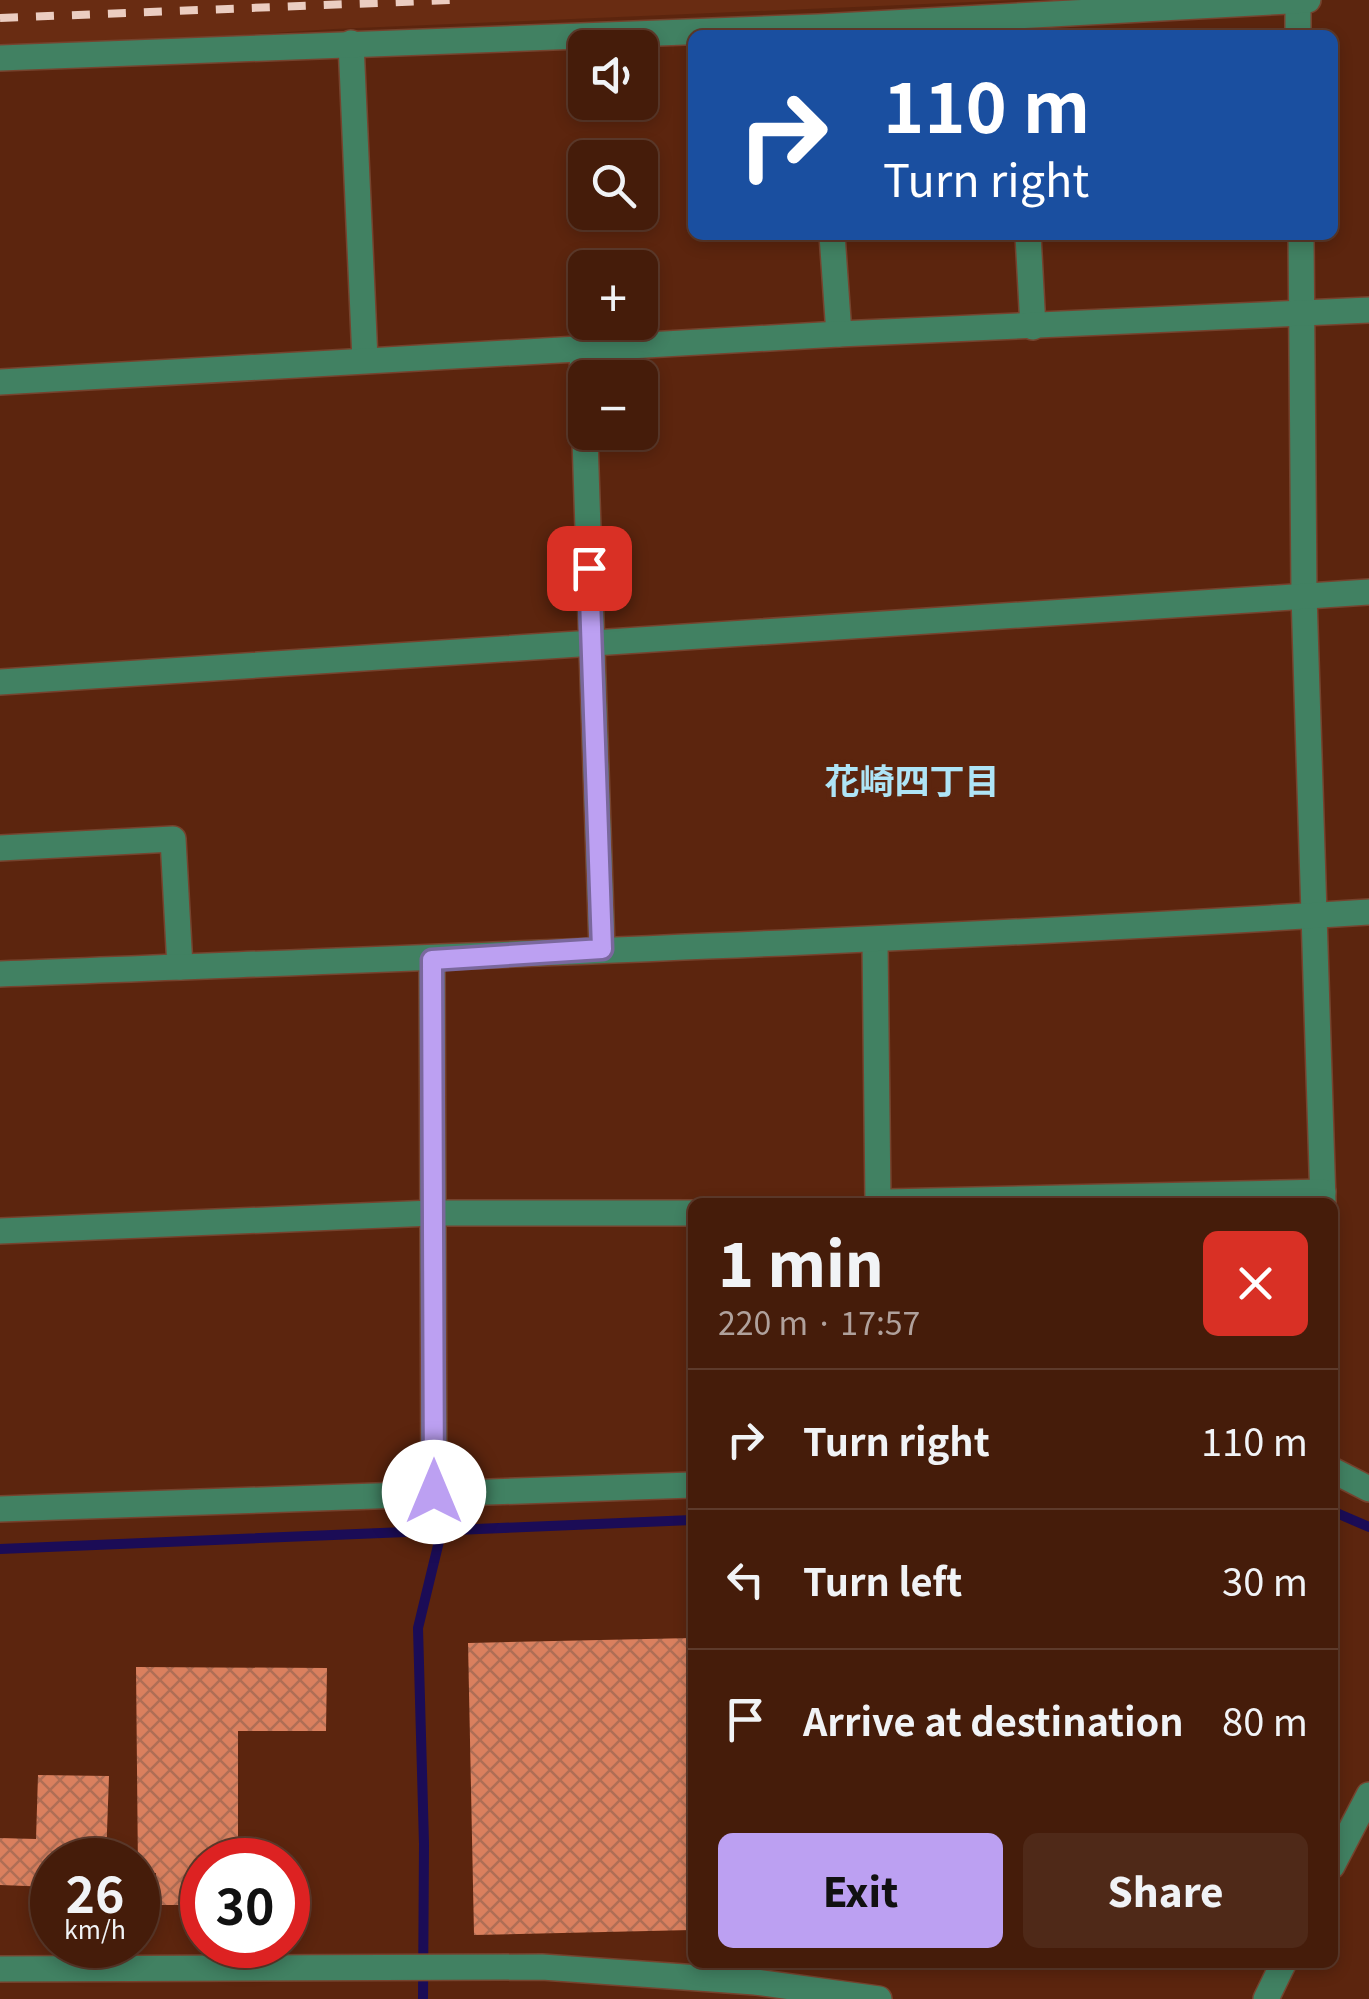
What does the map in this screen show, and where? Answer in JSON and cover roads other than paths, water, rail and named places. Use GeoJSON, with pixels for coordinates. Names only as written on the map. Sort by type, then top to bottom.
{"type":"FeatureCollection","features":[{"type":"Feature","properties":{"kind":"street"},"geometry":{"type":"LineString","coordinates":[[1298,0],[1298,30]]}},
{"type":"Feature","properties":{"kind":"street"},"geometry":{"type":"LineString","coordinates":[[851,30],[1015,25],[1308,0]]}},
{"type":"Feature","properties":{"kind":"street"},"geometry":{"type":"LineString","coordinates":[[0,58],[688,35]]}},
{"type":"Feature","properties":{"kind":"street"},"geometry":{"type":"LineString","coordinates":[[351,44],[365,360]]}},
{"type":"Feature","properties":{"kind":"street"},"geometry":{"type":"LineString","coordinates":[[832,240],[839,334]]}},
{"type":"Feature","properties":{"kind":"street"},"geometry":{"type":"LineString","coordinates":[[1028,240],[1033,326]]}},
{"type":"Feature","properties":{"kind":"street"},"geometry":{"type":"LineString","coordinates":[[1236,1198],[1323,1197],[1304,596],[1301,240]]}},
{"type":"Feature","properties":{"kind":"street"},"geometry":{"type":"LineString","coordinates":[[0,382],[839,334],[1369,310]]}},
{"type":"Feature","properties":{"kind":"street"},"geometry":{"type":"LineString","coordinates":[[582,349],[602,949]]}},
{"type":"Feature","properties":{"kind":"street"},"geometry":{"type":"LineString","coordinates":[[0,682],[1369,592]]}},
{"type":"Feature","properties":{"kind":"street"},"geometry":{"type":"LineString","coordinates":[[0,848],[173,838],[180,967]]}},
{"type":"Feature","properties":{"kind":"street"},"geometry":{"type":"LineString","coordinates":[[0,974],[875,942],[1369,912]]}},
{"type":"Feature","properties":{"kind":"street"},"geometry":{"type":"LineString","coordinates":[[875,942],[878,1198]]}},
{"type":"Feature","properties":{"kind":"street"},"geometry":{"type":"LineString","coordinates":[[432,960],[434,1492]]}},
{"type":"Feature","properties":{"kind":"street"},"geometry":{"type":"LineString","coordinates":[[0,1231],[432,1212],[688,1214]]}},
{"type":"Feature","properties":{"kind":"street"},"geometry":{"type":"LineString","coordinates":[[1338,1473],[1369,1490]]}},
{"type":"Feature","properties":{"kind":"street"},"geometry":{"type":"LineString","coordinates":[[0,1509],[688,1485]]}},
{"type":"Feature","properties":{"kind":"street"},"geometry":{"type":"LineString","coordinates":[[1338,1854],[1369,1794]]}},
{"type":"Feature","properties":{"kind":"street"},"geometry":{"type":"LineString","coordinates":[[0,1969],[542,1967],[754,1982],[879,1999]]}},
{"type":"Feature","properties":{"kind":"street"},"geometry":{"type":"LineString","coordinates":[[1266,1999],[1281,1968]]}},
{"type":"Feature","properties":{"kind":"waterway"},"geometry":{"type":"LineString","coordinates":[[1338,1514],[1369,1527]]}},
{"type":"Feature","properties":{"kind":"waterway"},"geometry":{"type":"LineString","coordinates":[[0,1549],[688,1520]]}},
{"type":"Feature","properties":{"kind":"waterway"},"geometry":{"type":"LineString","coordinates":[[423,1999],[424,1844],[418,1628],[442,1529]]}},
{"type":"Feature","properties":{"kind":"railway"},"geometry":{"type":"LineString","coordinates":[[0,18],[451,0]]}},
{"type":"Feature","properties":{"kind":"district","name":"花崎四丁目"},"geometry":{"type":"Point","coordinates":[912,778]}}]}
